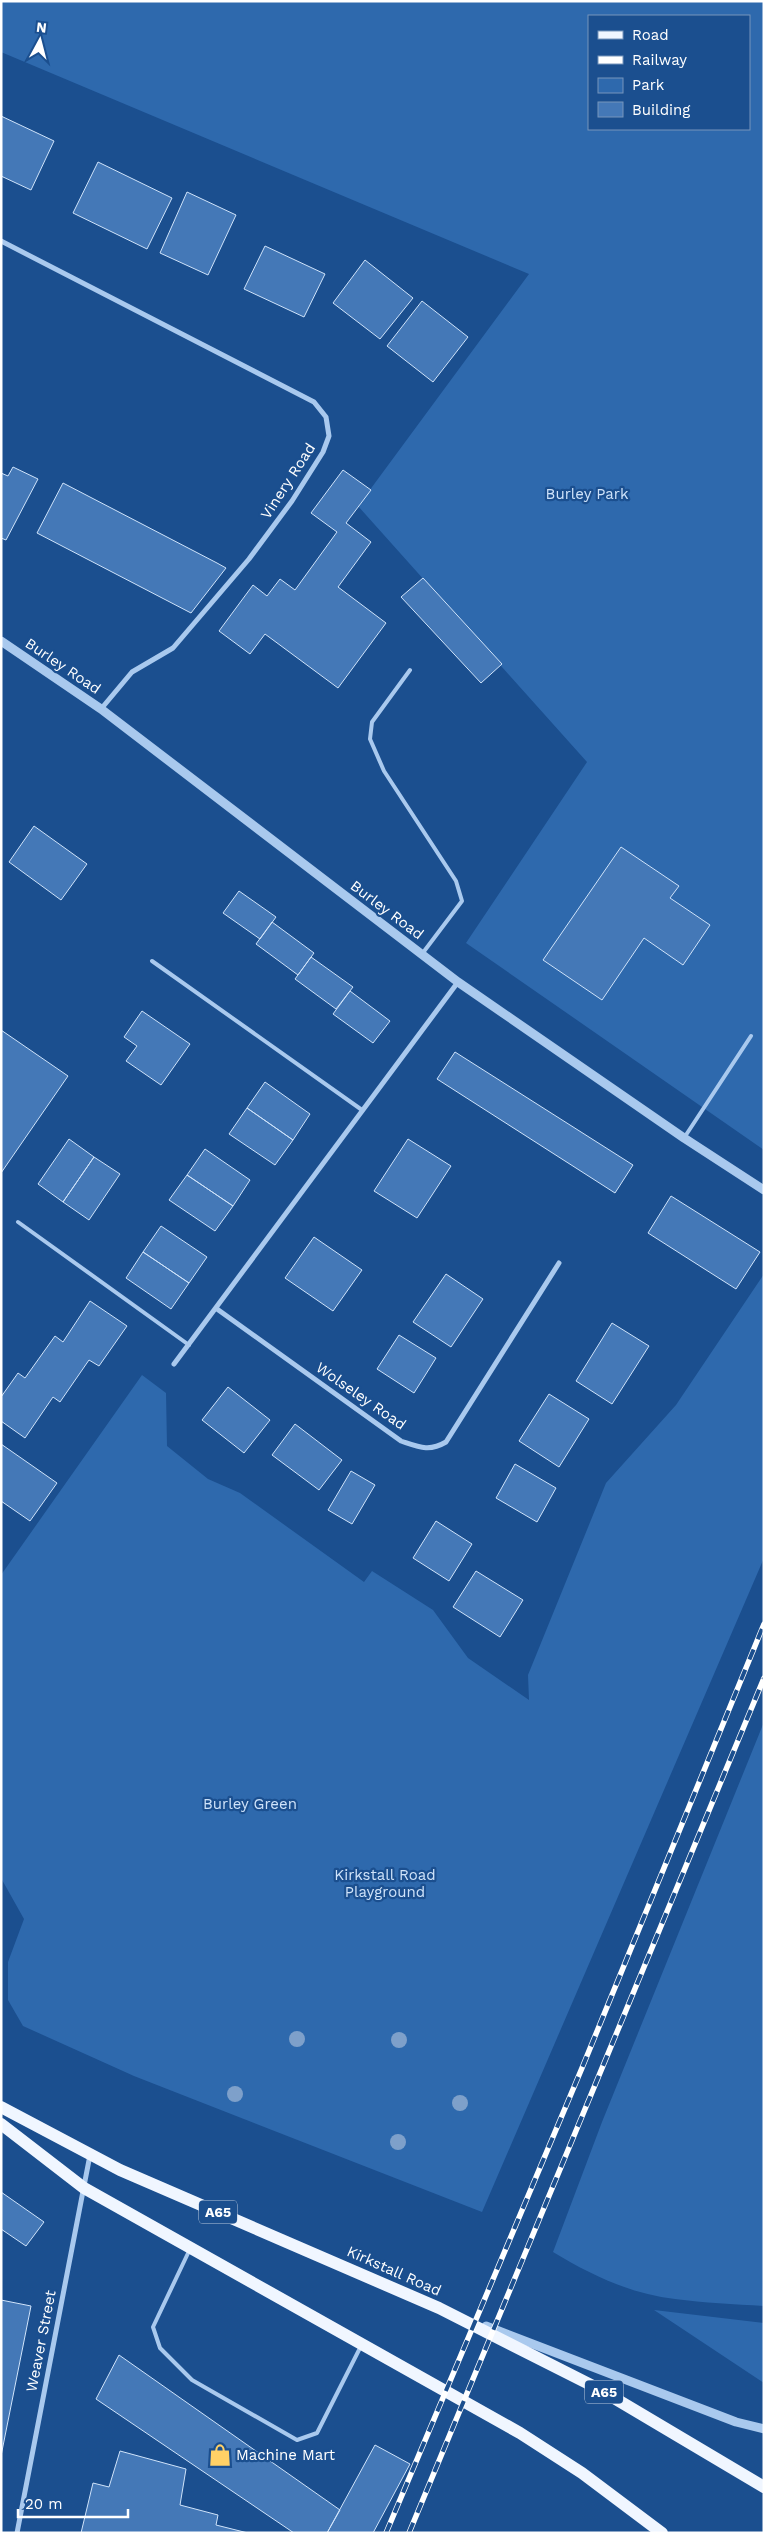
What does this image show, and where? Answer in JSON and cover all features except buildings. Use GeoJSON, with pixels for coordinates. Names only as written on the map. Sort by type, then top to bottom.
{"type":"FeatureCollection","features":[{"type":"Feature","properties":{"kind":"main road","name":"Kirkstall Road"},"geometry":{"type":"LineString","coordinates":[[1,2107],[90,2155],[439,2308],[600,2390],[764,2487]]}},
{"type":"Feature","properties":{"kind":"main road"},"geometry":{"type":"LineString","coordinates":[[1,2124],[84,2188],[191,2247],[362,2346],[520,2433],[582,2473],[662,2533]]}},
{"type":"Feature","properties":{"kind":"street","name":"Vinery Road"},"geometry":{"type":"LineString","coordinates":[[1,241],[314,402],[326,417],[329,436],[323,452],[292,501],[249,559],[173,648],[132,672],[101,709]]}},
{"type":"Feature","properties":{"kind":"street","name":"Burley Road"},"geometry":{"type":"LineString","coordinates":[[1,641],[101,709],[458,982],[684,1138],[764,1190]]}},
{"type":"Feature","properties":{"kind":"street"},"geometry":{"type":"LineString","coordinates":[[174,1364],[217,1309],[458,982]]}},
{"type":"Feature","properties":{"kind":"street","name":"Wolseley Road"},"geometry":{"type":"LineString","coordinates":[[217,1309],[401,1440],[417,1446],[434,1448],[446,1442],[559,1263]]}},
{"type":"Feature","properties":{"kind":"street","name":"Weaver Street"},"geometry":{"type":"LineString","coordinates":[[17,2533],[90,2155]]}},
{"type":"Feature","properties":{"kind":"street"},"geometry":{"type":"LineString","coordinates":[[439,2308],[736,2422],[764,2429]]}},
{"type":"Feature","properties":{"kind":"lane"},"geometry":{"type":"LineString","coordinates":[[410,670],[372,722],[370,739],[384,771],[456,881],[462,900],[422,954]]}},
{"type":"Feature","properties":{"kind":"lane"},"geometry":{"type":"LineString","coordinates":[[152,961],[362,1110]]}},
{"type":"Feature","properties":{"kind":"lane"},"geometry":{"type":"LineString","coordinates":[[684,1138],[751,1036]]}},
{"type":"Feature","properties":{"kind":"lane"},"geometry":{"type":"LineString","coordinates":[[18,1222],[188,1345]]}},
{"type":"Feature","properties":{"kind":"lane"},"geometry":{"type":"LineString","coordinates":[[191,2247],[153,2327],[160,2348],[192,2380],[297,2440],[317,2433],[362,2346]]}},
{"type":"Feature","properties":{"kind":"green space","name":"Burley Park"},"geometry":{"type":"Polygon","coordinates":[[[1,1],[764,1],[764,1150],[466,943],[587,762],[358,506],[529,274],[1,52],[1,1]]]}},
{"type":"Feature","properties":{"kind":"green space","name":"Burley Green"},"geometry":{"type":"Polygon","coordinates":[[[764,1274],[764,1558],[482,2212],[134,2076],[23,2026],[8,2000],[8,1962],[24,1919],[1,1878],[1,1575],[142,1375],[166,1393],[167,1446],[208,1479],[240,1493],[364,1582],[372,1571],[433,1610],[468,1658],[529,1700],[528,1675],[606,1483],[676,1405],[764,1274]]]}},
{"type":"Feature","properties":{"kind":"green space"},"geometry":{"type":"Polygon","coordinates":[[[764,1722],[764,2306],[697,2302],[643,2293],[597,2276],[553,2252],[602,2122],[764,1722]]]}},
{"type":"Feature","properties":{"kind":"green space"},"geometry":{"type":"Polygon","coordinates":[[[654,2310],[764,2323],[764,2383],[654,2310]]]}},
{"type":"Feature","properties":{"kind":"railway"},"geometry":{"type":"LineString","coordinates":[[386,2533],[582,2068],[764,1624]]}},
{"type":"Feature","properties":{"kind":"railway"},"geometry":{"type":"LineString","coordinates":[[409,2533],[764,1678]]}},
{"type":"Feature","properties":{"kind":"place","name":"Machine Mart"},"geometry":{"type":"Point","coordinates":[220,2455]}},
{"type":"Feature","properties":{"kind":"park label","name":"Kirkstall Road Playground"},"geometry":{"type":"Point","coordinates":[385,1884]}}]}
